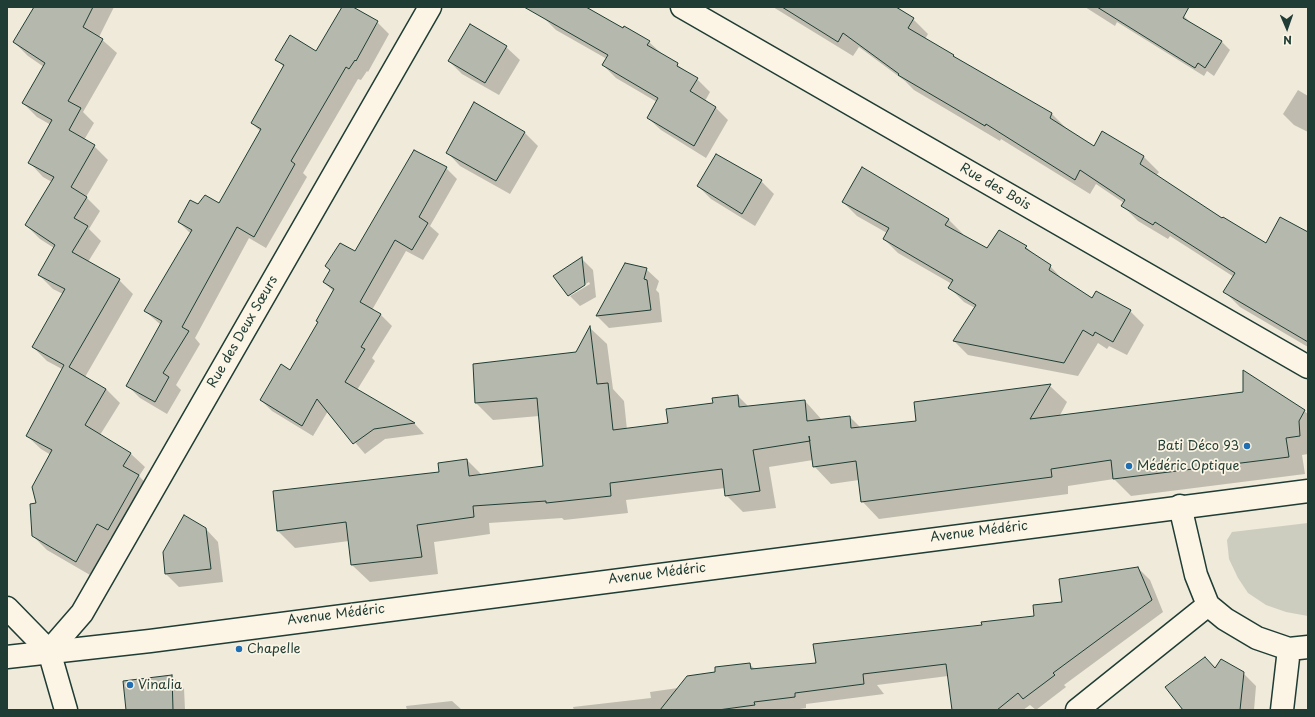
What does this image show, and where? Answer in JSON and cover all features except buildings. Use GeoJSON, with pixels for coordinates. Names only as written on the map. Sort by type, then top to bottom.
{"type":"FeatureCollection","features":[{"type":"Feature","properties":{"kind":"street","name":"Rue des Deux Sœurs"},"geometry":{"type":"LineString","coordinates":[[48,651],[82,613],[430,7]]}},
{"type":"Feature","properties":{"kind":"street","name":"Rue des Bois"},"geometry":{"type":"LineString","coordinates":[[682,7],[1308,367]]}},
{"type":"Feature","properties":{"kind":"street","name":"Avenue Médéric"},"geometry":{"type":"LineString","coordinates":[[7,656],[150,641],[1180,506],[1308,491]]}},
{"type":"Feature","properties":{"kind":"street"},"geometry":{"type":"LineString","coordinates":[[1180,506],[1196,575],[1208,605],[1225,619],[1257,638],[1299,648],[1282,710]]}},
{"type":"Feature","properties":{"kind":"street"},"geometry":{"type":"LineString","coordinates":[[1077,710],[1208,605]]}},
{"type":"Feature","properties":{"kind":"street"},"geometry":{"type":"LineString","coordinates":[[7,608],[48,651],[66,710]]}},
{"type":"Feature","properties":{"kind":"shaded area"},"geometry":{"type":"Polygon","coordinates":[[[1308,523],[1308,616],[1286,612],[1266,605],[1248,593],[1238,578],[1229,559],[1227,540],[1232,532],[1308,523]]]}},
{"type":"Feature","properties":{"kind":"place","name":"Bati Déco 93"},"geometry":{"type":"Point","coordinates":[1247,446]}},
{"type":"Feature","properties":{"kind":"place","name":"Médéric Optique"},"geometry":{"type":"Point","coordinates":[1129,466]}},
{"type":"Feature","properties":{"kind":"place","name":"Chapelle"},"geometry":{"type":"Point","coordinates":[239,649]}},
{"type":"Feature","properties":{"kind":"place","name":"Vinalia"},"geometry":{"type":"Point","coordinates":[130,685]}}]}
